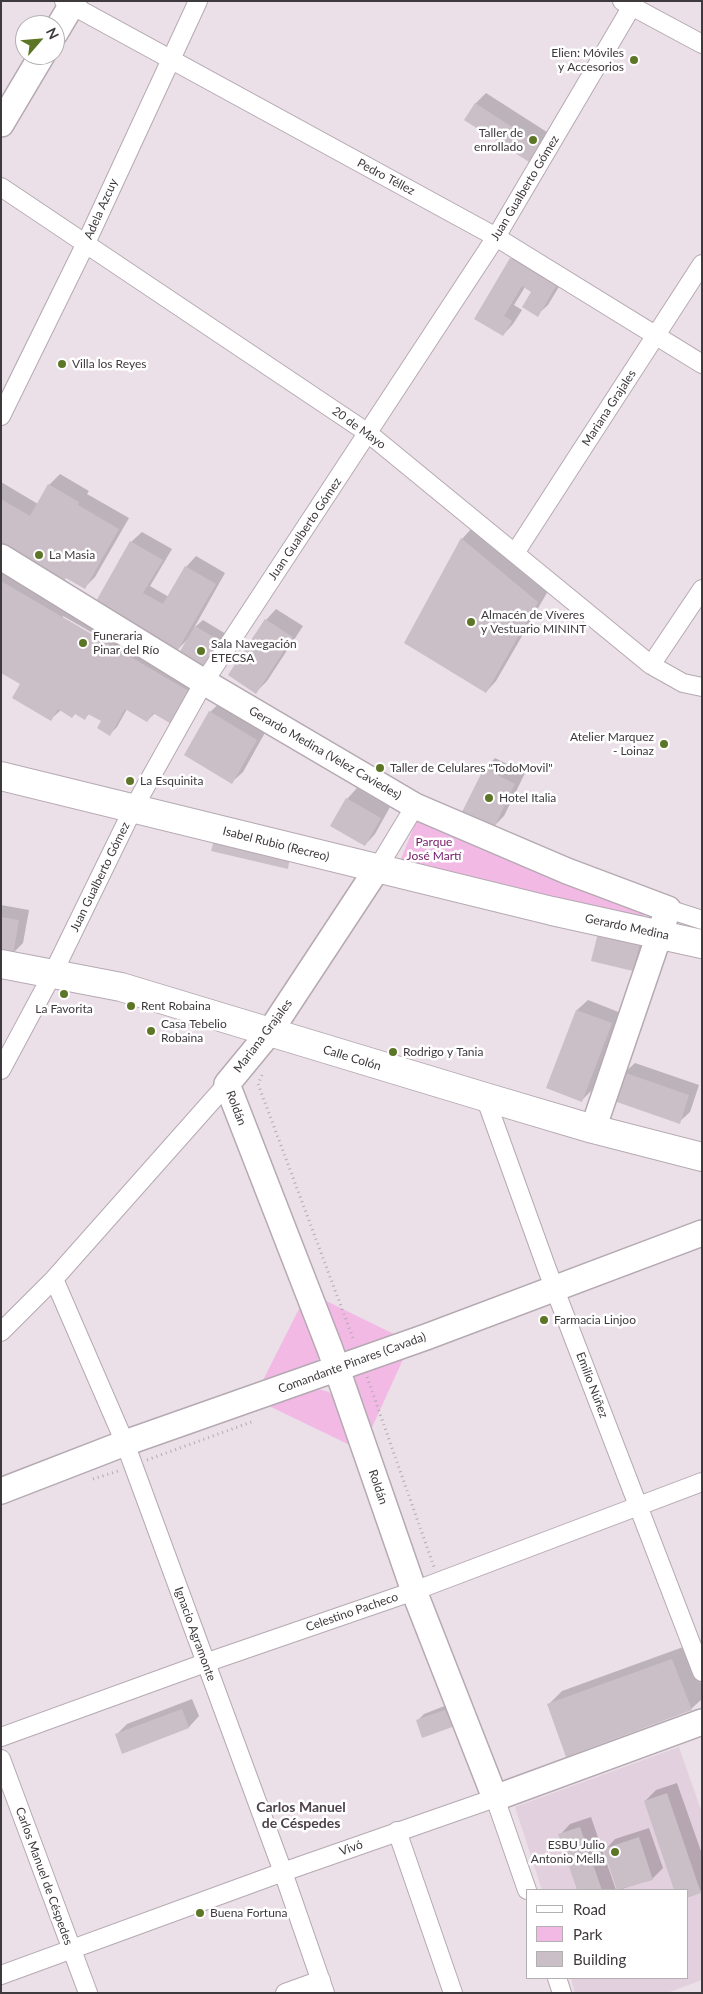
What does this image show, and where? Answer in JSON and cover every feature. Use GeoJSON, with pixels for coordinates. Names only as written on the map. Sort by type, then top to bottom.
{"type":"FeatureCollection","features":[{"type":"Feature","properties":{"kind":"main road","name":"Isabel Rubio (Recreo)"},"geometry":{"type":"LineString","coordinates":[[1,776],[552,911]]}},
{"type":"Feature","properties":{"kind":"main road","name":"Gerardo Medina"},"geometry":{"type":"LineString","coordinates":[[552,911],[702,944]]}},
{"type":"Feature","properties":{"kind":"main road","name":"Calle Colón"},"geometry":{"type":"LineString","coordinates":[[1,964],[121,987],[485,1098],[593,1129],[702,1156]]}},
{"type":"Feature","properties":{"kind":"street","name":"Adela Azcuy"},"geometry":{"type":"LineString","coordinates":[[1,416],[86,243],[169,60],[198,1]]}},
{"type":"Feature","properties":{"kind":"street","name":"Pedro Téllez"},"geometry":{"type":"LineString","coordinates":[[70,3],[169,60],[496,237],[702,364]]}},
{"type":"Feature","properties":{"kind":"street"},"geometry":{"type":"LineString","coordinates":[[64,15],[70,3]]}},
{"type":"Feature","properties":{"kind":"street"},"geometry":{"type":"LineString","coordinates":[[629,3],[702,44]]}},
{"type":"Feature","properties":{"kind":"street","name":"Juan Gualberto Gómez"},"geometry":{"type":"LineString","coordinates":[[1,1070],[52,973],[133,809],[204,682],[496,237],[629,3]]}},
{"type":"Feature","properties":{"kind":"street"},"geometry":{"type":"LineString","coordinates":[[1,124],[36,65]]}},
{"type":"Feature","properties":{"kind":"street","name":"20 de Mayo"},"geometry":{"type":"LineString","coordinates":[[1,187],[368,433],[651,665],[683,683],[702,687]]}},
{"type":"Feature","properties":{"kind":"street","name":"Mariana Grajales"},"geometry":{"type":"LineString","coordinates":[[515,552],[702,264]]}},
{"type":"Feature","properties":{"kind":"street","name":"Gerardo Medina (Velez Caviedes)"},"geometry":{"type":"LineString","coordinates":[[1,557],[204,682],[414,806],[567,871],[668,909]]}},
{"type":"Feature","properties":{"kind":"street"},"geometry":{"type":"LineString","coordinates":[[651,665],[702,589]]}},
{"type":"Feature","properties":{"kind":"street","name":"Mariana Grajales"},"geometry":{"type":"LineString","coordinates":[[1,1332],[54,1279],[227,1084],[269,1033],[377,869],[414,806]]}},
{"type":"Feature","properties":{"kind":"street"},"geometry":{"type":"LineString","coordinates":[[593,1129],[668,909]]}},
{"type":"Feature","properties":{"kind":"street","name":"Gerardo Medina"},"geometry":{"type":"LineString","coordinates":[[668,909],[702,920]]}},
{"type":"Feature","properties":{"kind":"street","name":"Roldán"},"geometry":{"type":"LineString","coordinates":[[227,1084],[337,1369],[414,1591],[495,1798],[527,1889]]}},
{"type":"Feature","properties":{"kind":"street","name":"Emilio Núñez"},"geometry":{"type":"LineString","coordinates":[[485,1098],[554,1287],[702,1672]]}},
{"type":"Feature","properties":{"kind":"street","name":"Comandante Pinares (Cavada)"},"geometry":{"type":"LineString","coordinates":[[1,1491],[125,1442],[362,1360],[702,1233]]}},
{"type":"Feature","properties":{"kind":"street","name":"Ignacio Agramonte"},"geometry":{"type":"LineString","coordinates":[[54,1279],[125,1442],[284,1872],[323,1986]]}},
{"type":"Feature","properties":{"kind":"street","name":"Celestino Pacheco"},"geometry":{"type":"LineString","coordinates":[[1,1737],[439,1582],[639,1508],[702,1482]]}},
{"type":"Feature","properties":{"kind":"street","name":"Vivó"},"geometry":{"type":"LineString","coordinates":[[1,1976],[71,1949],[702,1722]]}},
{"type":"Feature","properties":{"kind":"street","name":"Carlos Manuel de Céspedes"},"geometry":{"type":"LineString","coordinates":[[1,1759],[88,1993]]}},
{"type":"Feature","properties":{"kind":"street"},"geometry":{"type":"LineString","coordinates":[[397,1831],[453,1993]]}},
{"type":"Feature","properties":{"kind":"street"},"geometry":{"type":"LineString","coordinates":[[557,1979],[562,1993]]}},
{"type":"Feature","properties":{"kind":"street"},"geometry":{"type":"LineString","coordinates":[[285,1993],[323,1986]]}},
{"type":"Feature","properties":{"kind":"path"},"geometry":{"type":"LineString","coordinates":[[266,1068],[258,1084],[362,1360],[439,1582]]}},
{"type":"Feature","properties":{"kind":"shaded area","name":"ESBU Julio Antonio Mella"},"geometry":{"type":"Polygon","coordinates":[[[679,1747],[702,1813],[702,1980],[667,1993],[575,1993],[571,1979],[688,1979],[688,1889],[542,1889],[515,1807],[679,1747]]]}},
{"type":"Feature","properties":{"kind":"green space","name":"Parque José Martí"},"geometry":{"type":"Polygon","coordinates":[[[421,821],[642,908],[644,917],[640,922],[404,865],[401,859],[416,822],[421,821]]]}},
{"type":"Feature","properties":{"kind":"green space"},"geometry":{"type":"Polygon","coordinates":[[[316,1296],[400,1337],[352,1355],[340,1353],[316,1296]]]}},
{"type":"Feature","properties":{"kind":"green space"},"geometry":{"type":"Polygon","coordinates":[[[301,1305],[317,1348],[319,1358],[315,1366],[258,1390],[301,1305]]]}},
{"type":"Feature","properties":{"kind":"green space"},"geometry":{"type":"Polygon","coordinates":[[[405,1355],[369,1434],[351,1383],[356,1373],[405,1355]]]}},
{"type":"Feature","properties":{"kind":"green space"},"geometry":{"type":"Polygon","coordinates":[[[318,1389],[329,1392],[338,1404],[354,1447],[269,1406],[318,1389]]]}},
{"type":"Feature","properties":{"kind":"building"},"geometry":{"type":"Polygon","coordinates":[[[475,103],[540,145],[529,162],[464,120],[475,103]]]}},
{"type":"Feature","properties":{"kind":"building"},"geometry":{"type":"Polygon","coordinates":[[[510,258],[556,286],[538,317],[522,307],[531,292],[522,286],[504,316],[512,321],[503,336],[474,319],[510,258]]]}},
{"type":"Feature","properties":{"kind":"building"},"geometry":{"type":"Polygon","coordinates":[[[48,484],[79,502],[78,505],[119,529],[85,589],[66,578],[63,582],[1,546],[1,499],[30,516],[48,484]]]}},
{"type":"Feature","properties":{"kind":"building","name":"Almacén de Víveres y Vestuario MININT"},"geometry":{"type":"Polygon","coordinates":[[[461,538],[538,602],[486,693],[404,643],[461,538]]]}},
{"type":"Feature","properties":{"kind":"building"},"geometry":{"type":"Polygon","coordinates":[[[130,541],[163,560],[143,593],[163,604],[185,566],[216,584],[176,653],[95,603],[130,541]]]}},
{"type":"Feature","properties":{"kind":"building"},"geometry":{"type":"Polygon","coordinates":[[[1,581],[192,693],[173,725],[153,713],[147,722],[125,709],[110,736],[97,728],[101,721],[88,714],[85,720],[75,714],[72,718],[58,709],[51,721],[12,698],[20,684],[1,673],[1,581]]]}},
{"type":"Feature","properties":{"kind":"building"},"geometry":{"type":"Polygon","coordinates":[[[265,619],[293,637],[256,694],[228,675],[265,619]]]}},
{"type":"Feature","properties":{"kind":"building"},"geometry":{"type":"Polygon","coordinates":[[[195,626],[225,644],[209,671],[179,653],[195,626]]]}},
{"type":"Feature","properties":{"kind":"building"},"geometry":{"type":"Polygon","coordinates":[[[209,711],[257,740],[232,784],[184,755],[209,711]]]}},
{"type":"Feature","properties":{"kind":"building","name":"Hotel Italia"},"geometry":{"type":"Polygon","coordinates":[[[484,768],[515,784],[494,828],[462,812],[484,768]]]}},
{"type":"Feature","properties":{"kind":"building"},"geometry":{"type":"Polygon","coordinates":[[[346,798],[381,818],[365,846],[330,826],[346,798]]]}},
{"type":"Feature","properties":{"kind":"building"},"geometry":{"type":"Polygon","coordinates":[[[216,834],[290,856],[288,869],[211,851],[216,834]]]}},
{"type":"Feature","properties":{"kind":"building"},"geometry":{"type":"Polygon","coordinates":[[[1,917],[19,920],[13,955],[1,953],[1,917]]]}},
{"type":"Feature","properties":{"kind":"building"},"geometry":{"type":"Polygon","coordinates":[[[598,933],[640,943],[633,971],[591,961],[598,933]]]}},
{"type":"Feature","properties":{"kind":"building"},"geometry":{"type":"Polygon","coordinates":[[[576,1010],[612,1023],[582,1102],[546,1088],[576,1010]]]}},
{"type":"Feature","properties":{"kind":"building"},"geometry":{"type":"Polygon","coordinates":[[[623,1072],[689,1095],[680,1124],[614,1101],[623,1072]]]}},
{"type":"Feature","properties":{"kind":"building"},"geometry":{"type":"Polygon","coordinates":[[[672,1659],[692,1710],[566,1757],[547,1704],[672,1659]]]}},
{"type":"Feature","properties":{"kind":"building"},"geometry":{"type":"Polygon","coordinates":[[[182,1709],[189,1728],[122,1754],[115,1734],[182,1709]]]}},
{"type":"Feature","properties":{"kind":"building"},"geometry":{"type":"Polygon","coordinates":[[[445,1710],[447,1715],[451,1714],[455,1726],[422,1738],[416,1720],[445,1710]]]}},
{"type":"Feature","properties":{"kind":"building"},"geometry":{"type":"Polygon","coordinates":[[[667,1793],[701,1893],[688,1898],[688,1889],[674,1889],[644,1801],[667,1793]]]}},
{"type":"Feature","properties":{"kind":"building"},"geometry":{"type":"Polygon","coordinates":[[[580,1827],[602,1889],[577,1889],[558,1834],[580,1827]]]}},
{"type":"Feature","properties":{"kind":"building"},"geometry":{"type":"Polygon","coordinates":[[[639,1837],[653,1880],[617,1889],[603,1849],[639,1837]]]}},
{"type":"Feature","properties":{"kind":"place","name":"Elien: Móviles y Accesorios"},"geometry":{"type":"Point","coordinates":[634,60]}},
{"type":"Feature","properties":{"kind":"place","name":"Taller de enrollado"},"geometry":{"type":"Point","coordinates":[533,140]}},
{"type":"Feature","properties":{"kind":"place","name":"Villa los Reyes"},"geometry":{"type":"Point","coordinates":[62,364]}},
{"type":"Feature","properties":{"kind":"place","name":"La Masia"},"geometry":{"type":"Point","coordinates":[39,555]}},
{"type":"Feature","properties":{"kind":"place","name":"Almacén de Víveres y Vestuario MININT"},"geometry":{"type":"Point","coordinates":[471,622]}},
{"type":"Feature","properties":{"kind":"place","name":"Funeraria Pinar del Río"},"geometry":{"type":"Point","coordinates":[83,643]}},
{"type":"Feature","properties":{"kind":"place","name":"Sala Navegación ETECSA"},"geometry":{"type":"Point","coordinates":[201,651]}},
{"type":"Feature","properties":{"kind":"place","name":"Atelier Marquez - Loinaz"},"geometry":{"type":"Point","coordinates":[664,744]}},
{"type":"Feature","properties":{"kind":"place","name":"Taller de Celulares \"TodoMovil\""},"geometry":{"type":"Point","coordinates":[380,768]}},
{"type":"Feature","properties":{"kind":"place","name":"La Esquinita"},"geometry":{"type":"Point","coordinates":[130,781]}},
{"type":"Feature","properties":{"kind":"place","name":"Hotel Italia"},"geometry":{"type":"Point","coordinates":[489,798]}},
{"type":"Feature","properties":{"kind":"place","name":"La Favorita"},"geometry":{"type":"Point","coordinates":[64,994]}},
{"type":"Feature","properties":{"kind":"place","name":"Rent Robaina"},"geometry":{"type":"Point","coordinates":[131,1006]}},
{"type":"Feature","properties":{"kind":"place","name":"Casa Tebelio Robaina"},"geometry":{"type":"Point","coordinates":[151,1031]}},
{"type":"Feature","properties":{"kind":"place","name":"Rodrigo y Tania"},"geometry":{"type":"Point","coordinates":[393,1052]}},
{"type":"Feature","properties":{"kind":"place","name":"Farmacia Linjoo"},"geometry":{"type":"Point","coordinates":[544,1320]}},
{"type":"Feature","properties":{"kind":"place","name":"ESBU Julio Antonio Mella"},"geometry":{"type":"Point","coordinates":[615,1852]}},
{"type":"Feature","properties":{"kind":"place","name":"Buena Fortuna"},"geometry":{"type":"Point","coordinates":[200,1913]}},
{"type":"Feature","properties":{"kind":"district","name":"Carlos Manuel de Céspedes"},"geometry":{"type":"Point","coordinates":[301,1815]}}]}
